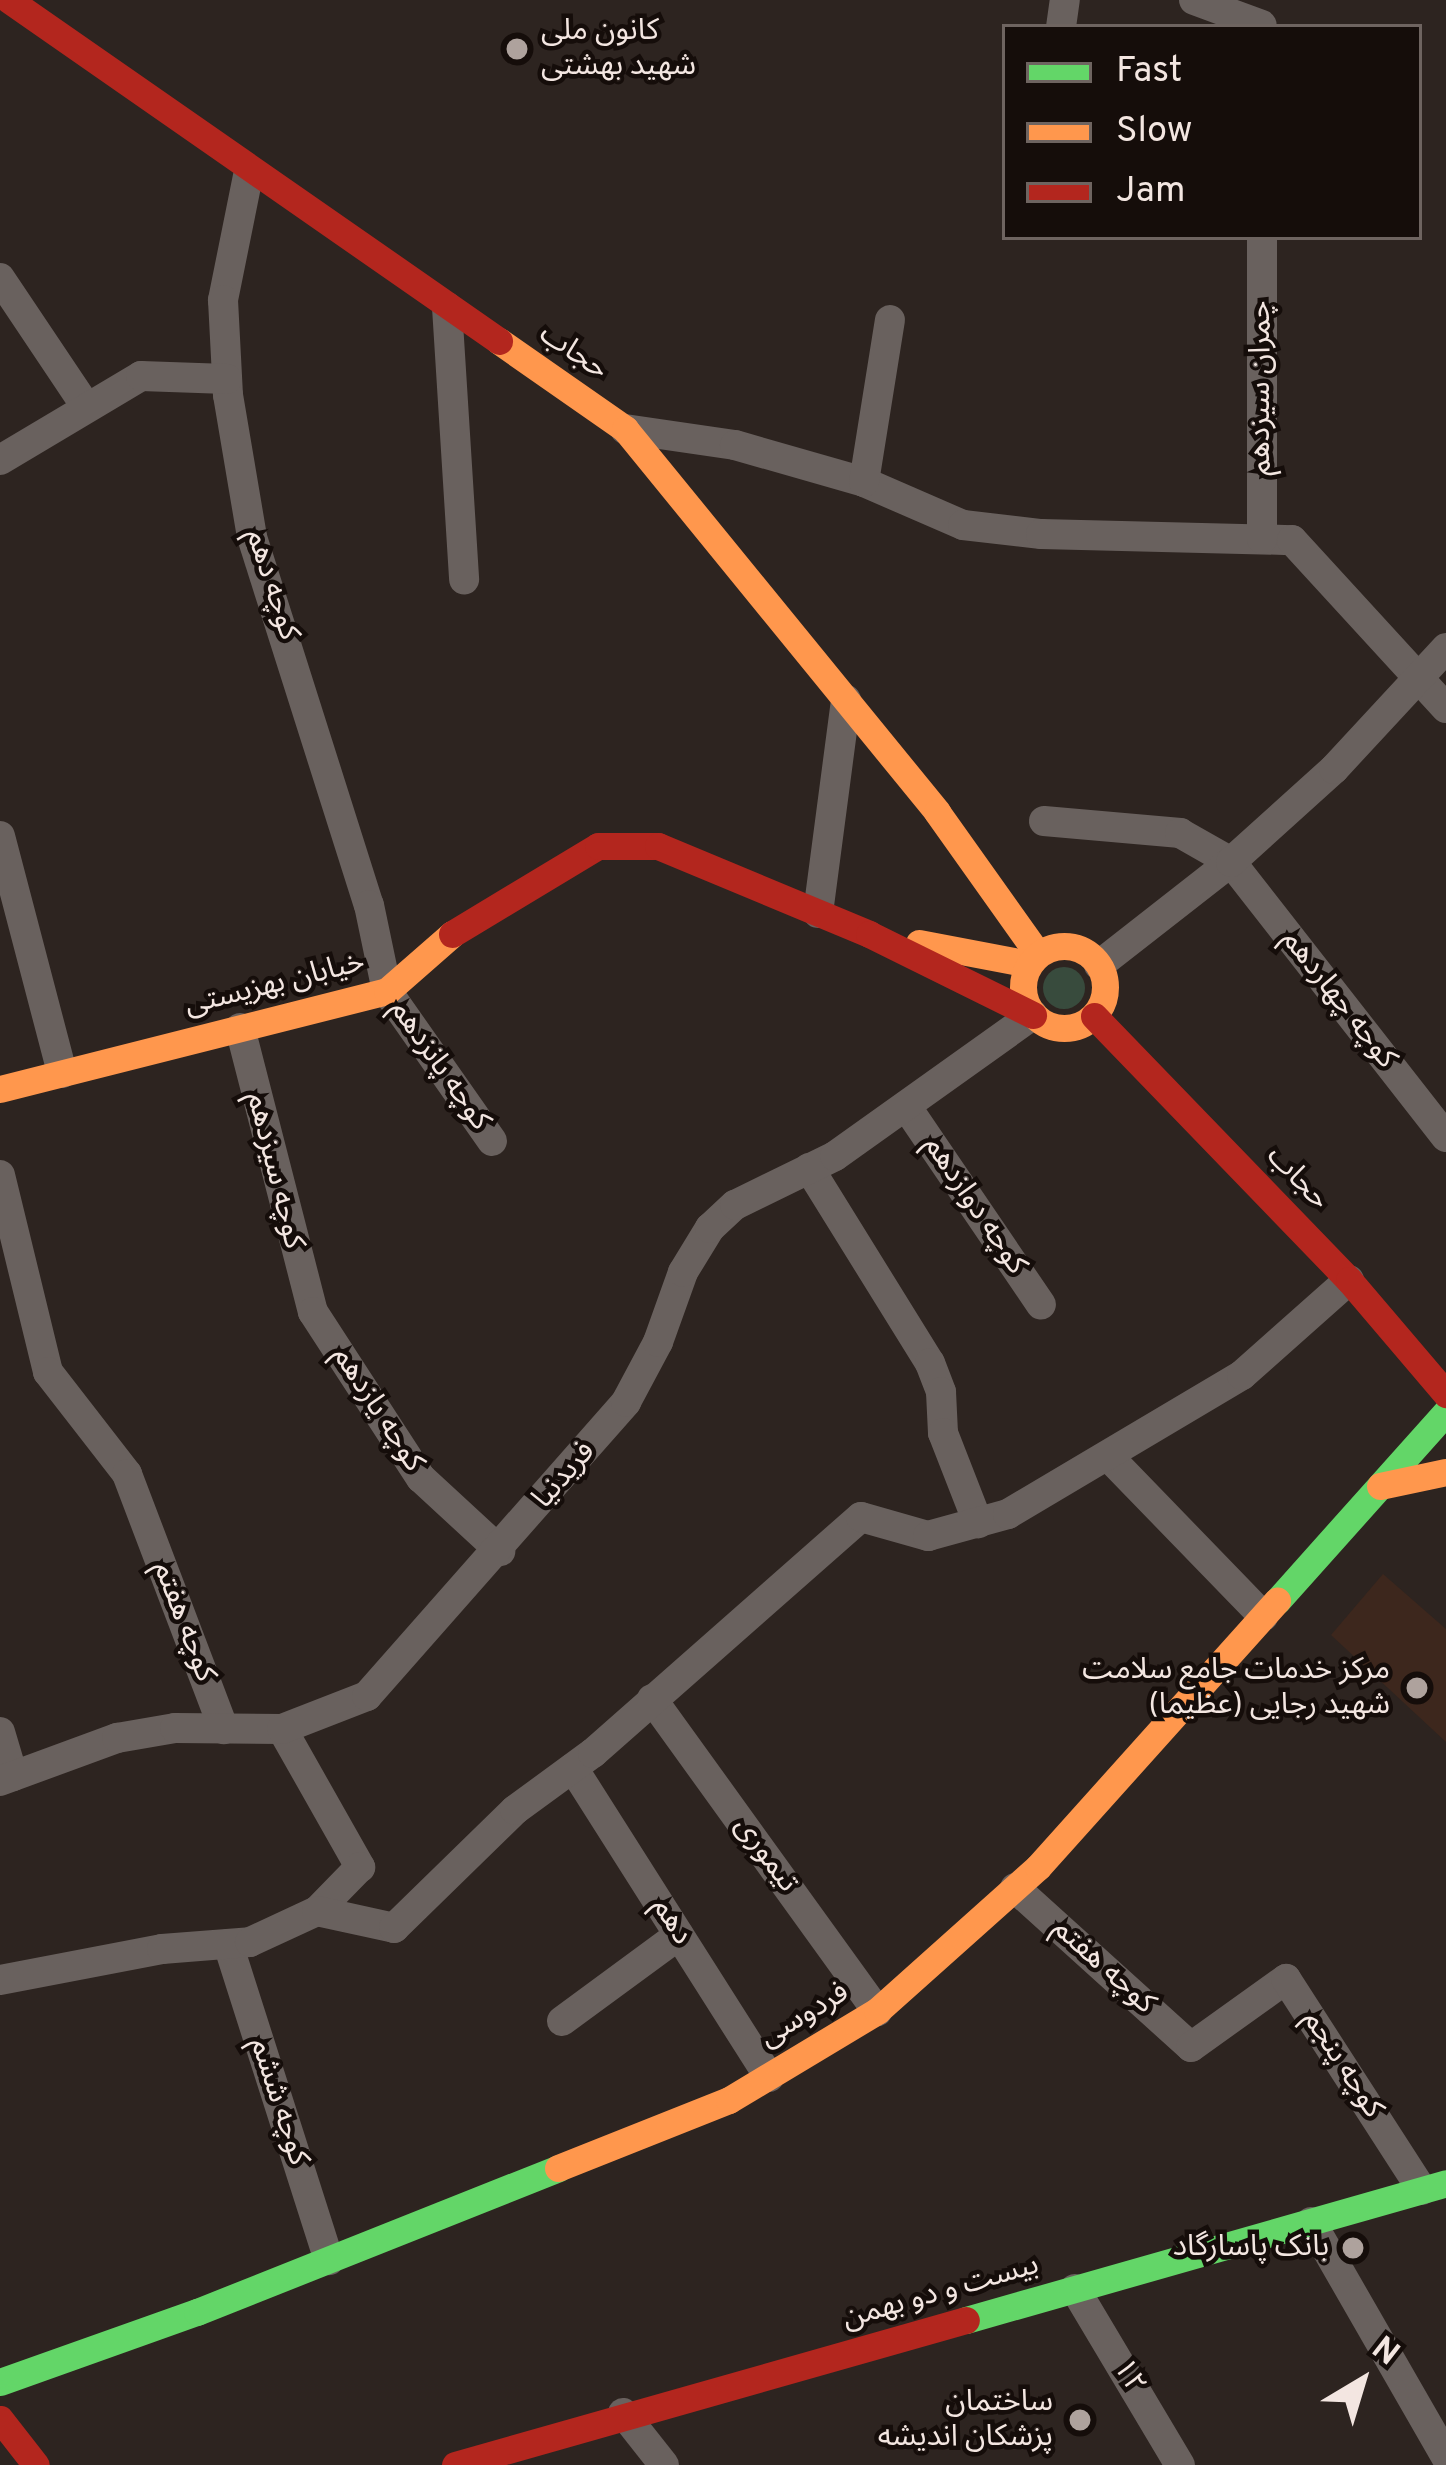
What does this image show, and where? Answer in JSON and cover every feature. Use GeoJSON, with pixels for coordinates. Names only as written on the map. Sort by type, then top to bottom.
{"type":"FeatureCollection","features":[{"type":"Feature","properties":{"kind":"street","name":"حجاب"},"geometry":{"type":"LineString","coordinates":[[9,0],[626,429],[937,812],[1044,954]]}},
{"type":"Feature","properties":{"kind":"street"},"geometry":{"type":"LineString","coordinates":[[43,0],[77,49]]}},
{"type":"Feature","properties":{"kind":"street"},"geometry":{"type":"LineString","coordinates":[[1193,0],[1262,17]]}},
{"type":"Feature","properties":{"kind":"street","name":"کوچه دهم"},"geometry":{"type":"LineString","coordinates":[[249,171],[223,300],[227,380],[252,537],[369,905],[387,992]]}},
{"type":"Feature","properties":{"kind":"street","name":"چمران سیزدهم"},"geometry":{"type":"LineString","coordinates":[[1262,240],[1262,539]]}},
{"type":"Feature","properties":{"kind":"street"},"geometry":{"type":"LineString","coordinates":[[0,278],[85,405]]}},
{"type":"Feature","properties":{"kind":"street"},"geometry":{"type":"LineString","coordinates":[[447,307],[464,579]]}},
{"type":"Feature","properties":{"kind":"street"},"geometry":{"type":"LineString","coordinates":[[864,482],[890,320]]}},
{"type":"Feature","properties":{"kind":"street"},"geometry":{"type":"LineString","coordinates":[[0,460],[85,405],[141,376],[227,380]]}},
{"type":"Feature","properties":{"kind":"street"},"geometry":{"type":"LineString","coordinates":[[626,429],[735,445],[864,482],[963,525],[1041,534],[1292,540],[1446,708]]}},
{"type":"Feature","properties":{"kind":"street"},"geometry":{"type":"LineString","coordinates":[[1099,965],[1231,862],[1334,769],[1446,648]]}},
{"type":"Feature","properties":{"kind":"street"},"geometry":{"type":"LineString","coordinates":[[818,913],[846,700]]}},
{"type":"Feature","properties":{"kind":"street"},"geometry":{"type":"LineString","coordinates":[[1044,821],[1180,833],[1231,862]]}},
{"type":"Feature","properties":{"kind":"street"},"geometry":{"type":"LineString","coordinates":[[0,836],[62,1073]]}},
{"type":"Feature","properties":{"kind":"street","name":"خیابان بهزیستی"},"geometry":{"type":"LineString","coordinates":[[0,1089],[387,992],[432,948],[499,901],[598,846],[658,846],[869,934],[1033,1015]]}},
{"type":"Feature","properties":{"kind":"street","name":"کوچه چهاردهم"},"geometry":{"type":"LineString","coordinates":[[1231,862],[1446,1137]]}},
{"type":"Feature","properties":{"kind":"street","name":"خیابان بهزیستی"},"geometry":{"type":"LineString","coordinates":[[869,934],[1044,954]]}},
{"type":"Feature","properties":{"kind":"street"},"geometry":{"type":"LineString","coordinates":[[1044,954],[1090,955],[1099,965],[1105,992],[1094,1016],[1070,1028],[1043,1024],[1033,1015],[1022,990],[1044,954]]}},
{"type":"Feature","properties":{"kind":"street","name":"کوچه پانزدهم"},"geometry":{"type":"LineString","coordinates":[[387,992],[492,1141]]}},
{"type":"Feature","properties":{"kind":"street","name":"فریدنیا"},"geometry":{"type":"LineString","coordinates":[[7,1778],[117,1738],[176,1728],[282,1729],[367,1696],[626,1402],[658,1342],[683,1272],[710,1228],[736,1204],[809,1168],[906,1106],[1033,1015]]}},
{"type":"Feature","properties":{"kind":"street","name":"حجاب"},"geometry":{"type":"LineString","coordinates":[[1094,1016],[1349,1280],[1446,1394]]}},
{"type":"Feature","properties":{"kind":"street","name":"کوچه سیزدهم"},"geometry":{"type":"LineString","coordinates":[[240,1028],[313,1312]]}},
{"type":"Feature","properties":{"kind":"street","name":"کوچه دوازدهم"},"geometry":{"type":"LineString","coordinates":[[906,1106],[1041,1305]]}},
{"type":"Feature","properties":{"kind":"street"},"geometry":{"type":"LineString","coordinates":[[809,1168],[930,1363],[941,1392],[943,1433],[978,1522]]}},
{"type":"Feature","properties":{"kind":"street","name":"کوچه هفتم"},"geometry":{"type":"LineString","coordinates":[[0,1175],[48,1372],[127,1474],[224,1729]]}},
{"type":"Feature","properties":{"kind":"street"},"geometry":{"type":"LineString","coordinates":[[317,1911],[394,1928],[515,1810],[573,1768],[861,1517],[928,1536],[1008,1514],[1242,1375],[1349,1280]]}},
{"type":"Feature","properties":{"kind":"street","name":"کوچه یازدهم"},"geometry":{"type":"LineString","coordinates":[[313,1312],[421,1478],[500,1550]]}},
{"type":"Feature","properties":{"kind":"street","name":"فردوسی"},"geometry":{"type":"LineString","coordinates":[[0,2382],[328,2260],[729,2100],[878,2011],[1015,1888],[1446,1412]]}},
{"type":"Feature","properties":{"kind":"street"},"geometry":{"type":"LineString","coordinates":[[1108,1456],[1263,1616]]}},
{"type":"Feature","properties":{"kind":"street"},"geometry":{"type":"LineString","coordinates":[[1380,1486],[1446,1472]]}},
{"type":"Feature","properties":{"kind":"street","name":"تیموری"},"geometry":{"type":"LineString","coordinates":[[652,1699],[878,2011]]}},
{"type":"Feature","properties":{"kind":"street"},"geometry":{"type":"LineString","coordinates":[[0,1980],[101,1958],[250,1942],[317,1911],[360,1867],[282,1729]]}},
{"type":"Feature","properties":{"kind":"street"},"geometry":{"type":"LineString","coordinates":[[0,1732],[7,1778]]}},
{"type":"Feature","properties":{"kind":"street","name":"دهم"},"geometry":{"type":"LineString","coordinates":[[573,1768],[769,2077]]}},
{"type":"Feature","properties":{"kind":"street","name":"کوچه هفتم"},"geometry":{"type":"LineString","coordinates":[[1015,1888],[1191,2047]]}},
{"type":"Feature","properties":{"kind":"street"},"geometry":{"type":"LineString","coordinates":[[562,2020],[679,1935]]}},
{"type":"Feature","properties":{"kind":"street","name":"کوچه ششم"},"geometry":{"type":"LineString","coordinates":[[227,1944],[328,2260]]}},
{"type":"Feature","properties":{"kind":"street","name":"کوچه پنجم"},"geometry":{"type":"LineString","coordinates":[[1191,2047],[1286,1978],[1439,2186]]}},
{"type":"Feature","properties":{"kind":"street","name":"بیست و دو بهمن"},"geometry":{"type":"LineString","coordinates":[[454,2465],[623,2413],[1439,2186]]}},
{"type":"Feature","properties":{"kind":"street"},"geometry":{"type":"LineString","coordinates":[[1310,2222],[1446,2457]]}},
{"type":"Feature","properties":{"kind":"street","name":"۱۲"},"geometry":{"type":"LineString","coordinates":[[1076,2289],[1180,2465]]}},
{"type":"Feature","properties":{"kind":"street"},"geometry":{"type":"LineString","coordinates":[[623,2413],[664,2465]]}},
{"type":"Feature","properties":{"kind":"street"},"geometry":{"type":"LineString","coordinates":[[0,2419],[36,2465]]}},
{"type":"Feature","properties":{"kind":"shaded area","name":"مرکز خدمات جامع سلامت شهید رجایی (عظیما)"},"geometry":{"type":"Polygon","coordinates":[[[1383,1574],[1446,1629],[1446,1742],[1331,1635],[1383,1574]]]}},
{"type":"Feature","properties":{"kind":"green space"},"geometry":{"type":"Polygon","coordinates":[[[1064,967],[1079,973],[1085,988],[1079,1003],[1064,1009],[1049,1003],[1043,988],[1049,973],[1064,967]]]}},
{"type":"Feature","properties":{"kind":"traffic: fast"},"geometry":{"type":"LineString","coordinates":[[1277,1601],[1446,1412]]}},
{"type":"Feature","properties":{"kind":"traffic: fast"},"geometry":{"type":"LineString","coordinates":[[0,2382],[197,2312],[558,2168]]}},
{"type":"Feature","properties":{"kind":"traffic: fast"},"geometry":{"type":"LineString","coordinates":[[966,2320],[1446,2183]]}},
{"type":"Feature","properties":{"kind":"traffic: slow"},"geometry":{"type":"LineString","coordinates":[[499,341],[625,429],[937,812],[1038,954]]}},
{"type":"Feature","properties":{"kind":"traffic: slow"},"geometry":{"type":"LineString","coordinates":[[0,1089],[387,991],[452,934]]}},
{"type":"Feature","properties":{"kind":"traffic: slow"},"geometry":{"type":"LineString","coordinates":[[919,943],[1029,964]]}},
{"type":"Feature","properties":{"kind":"traffic: slow"},"geometry":{"type":"LineString","coordinates":[[1064,946],[1093,958],[1105,987],[1093,1016],[1064,1028],[1035,1016],[1023,987],[1035,958],[1064,946]]}},
{"type":"Feature","properties":{"kind":"traffic: slow"},"geometry":{"type":"LineString","coordinates":[[1380,1486],[1446,1472]]}},
{"type":"Feature","properties":{"kind":"traffic: slow"},"geometry":{"type":"LineString","coordinates":[[558,2168],[729,2100],[877,2011],[1038,1867],[1277,1601]]}},
{"type":"Feature","properties":{"kind":"traffic: jam"},"geometry":{"type":"LineString","coordinates":[[9,0],[499,341]]}},
{"type":"Feature","properties":{"kind":"traffic: jam"},"geometry":{"type":"LineString","coordinates":[[452,934],[598,846],[658,846],[869,934],[1033,1015]]}},
{"type":"Feature","properties":{"kind":"traffic: jam"},"geometry":{"type":"LineString","coordinates":[[1094,1016],[1349,1280],[1446,1394]]}},
{"type":"Feature","properties":{"kind":"traffic: jam"},"geometry":{"type":"LineString","coordinates":[[455,2465],[966,2320]]}},
{"type":"Feature","properties":{"kind":"traffic: jam"},"geometry":{"type":"LineString","coordinates":[[0,2419],[36,2465]]}},
{"type":"Feature","properties":{"kind":"place","name":"کانون ملی شهید بهشتی"},"geometry":{"type":"Point","coordinates":[517,49]}},
{"type":"Feature","properties":{"kind":"place","name":"مرکز خدمات جامع سلامت شهید رجایی (عظیما)"},"geometry":{"type":"Point","coordinates":[1417,1688]}},
{"type":"Feature","properties":{"kind":"place","name":"بانک پاسارگاد"},"geometry":{"type":"Point","coordinates":[1353,2248]}},
{"type":"Feature","properties":{"kind":"place","name":"ساختمان پزشکان اندیشه"},"geometry":{"type":"Point","coordinates":[1080,2420]}}]}
